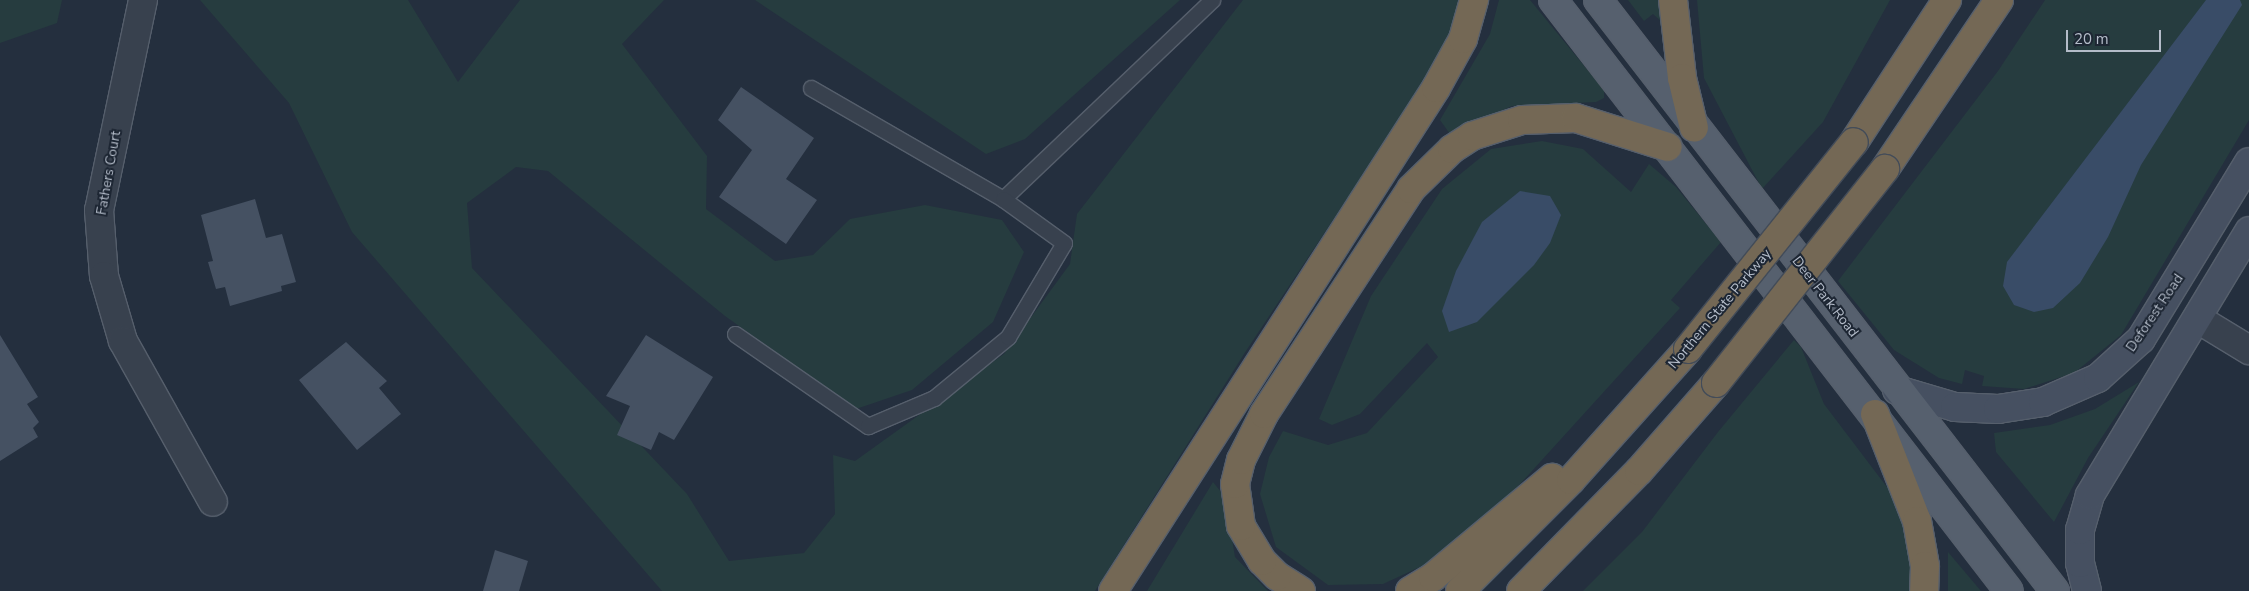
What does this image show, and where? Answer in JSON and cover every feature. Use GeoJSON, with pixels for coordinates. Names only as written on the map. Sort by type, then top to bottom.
{"type":"FeatureCollection","features":[{"type":"Feature","properties":{"kind":"highway"},"geometry":{"type":"LineString","coordinates":[[1114,591],[1436,88],[1462,39],[1474,0]]}},
{"type":"Feature","properties":{"kind":"highway"},"geometry":{"type":"LineString","coordinates":[[1673,0],[1682,78],[1694,128]]}},
{"type":"Feature","properties":{"kind":"highway"},"geometry":{"type":"LineString","coordinates":[[1854,142],[1925,0]]}},
{"type":"Feature","properties":{"kind":"highway","name":"Northern State Parkway"},"geometry":{"type":"LineString","coordinates":[[1460,591],[1631,414],[1688,349],[1854,142],[1947,0]]}},
{"type":"Feature","properties":{"kind":"highway"},"geometry":{"type":"LineString","coordinates":[[1521,591],[1626,484],[1716,383],[1885,169],[1999,0]]}},
{"type":"Feature","properties":{"kind":"highway"},"geometry":{"type":"LineString","coordinates":[[1301,591],[1277,576],[1262,561],[1241,526],[1235,484],[1240,460],[1264,414],[1411,189],[1452,149],[1472,136],[1522,120],[1576,118],[1668,147]]}},
{"type":"Feature","properties":{"kind":"highway"},"geometry":{"type":"LineString","coordinates":[[1410,591],[1433,577],[1631,414]]}},
{"type":"Feature","properties":{"kind":"highway"},"geometry":{"type":"LineString","coordinates":[[1875,414],[1917,521],[1925,566],[1924,591]]}},
{"type":"Feature","properties":{"kind":"main road"},"geometry":{"type":"LineString","coordinates":[[1553,0],[1875,414],[2009,591]]}},
{"type":"Feature","properties":{"kind":"main road","name":"Deer Park Road"},"geometry":{"type":"LineString","coordinates":[[1598,0],[1694,128],[2055,591]]}},
{"type":"Feature","properties":{"kind":"street","name":"Fathers Court"},"geometry":{"type":"LineString","coordinates":[[143,0],[99,210],[104,276],[123,341],[213,502]]}},
{"type":"Feature","properties":{"kind":"street","name":"Deforest Road"},"geometry":{"type":"LineString","coordinates":[[1897,390],[1955,407],[1998,409],[2043,402],[2098,378],[2141,339],[2249,162]]}},
{"type":"Feature","properties":{"kind":"street"},"geometry":{"type":"LineString","coordinates":[[2087,591],[2080,563],[2080,530],[2090,496],[2198,319],[2249,231]]}},
{"type":"Feature","properties":{"kind":"street"},"geometry":{"type":"LineString","coordinates":[[2198,319],[2249,350]]}},
{"type":"Feature","properties":{"kind":"lane"},"geometry":{"type":"LineString","coordinates":[[1003,199],[1212,0]]}},
{"type":"Feature","properties":{"kind":"lane"},"geometry":{"type":"LineString","coordinates":[[735,334],[868,426],[934,398],[1008,337],[1064,243],[1003,199],[811,88]]}},
{"type":"Feature","properties":{"kind":"green space"},"geometry":{"type":"Polygon","coordinates":[[[0,0],[62,0],[57,23],[0,43],[0,0]]]}},
{"type":"Feature","properties":{"kind":"green space"},"geometry":{"type":"Polygon","coordinates":[[[200,0],[408,0],[458,82],[520,0],[664,0],[622,44],[707,156],[706,209],[775,261],[813,255],[850,219],[925,205],[1002,220],[1024,252],[993,322],[912,390],[856,409],[725,316],[548,171],[516,167],[467,203],[472,268],[687,494],[729,561],[804,553],[835,514],[833,455],[855,461],[1004,354],[1070,264],[1077,214],[1243,0],[1461,0],[1459,15],[1426,80],[1244,354],[1095,591],[662,591],[352,232],[289,103],[200,0]]]}},
{"type":"Feature","properties":{"kind":"green space"},"geometry":{"type":"Polygon","coordinates":[[[755,0],[1180,0],[1025,139],[986,154],[755,0]]]}},
{"type":"Feature","properties":{"kind":"green space"},"geometry":{"type":"Polygon","coordinates":[[[1499,0],[1530,0],[1604,90],[1604,98],[1596,102],[1512,106],[1450,134],[1440,120],[1490,34],[1499,0]]]}},
{"type":"Feature","properties":{"kind":"green space"},"geometry":{"type":"Polygon","coordinates":[[[1628,0],[1665,0],[1663,23],[1653,14],[1644,21],[1628,0]]]}},
{"type":"Feature","properties":{"kind":"green space"},"geometry":{"type":"Polygon","coordinates":[[[1697,0],[1890,0],[1823,122],[1762,189],[1704,78],[1697,0]]]}},
{"type":"Feature","properties":{"kind":"green space"},"geometry":{"type":"Polygon","coordinates":[[[2045,0],[2249,0],[2249,120],[2121,335],[2074,373],[2024,389],[1982,386],[1984,376],[1965,370],[1962,384],[1939,378],[1894,350],[1838,281],[1998,71],[2045,0]]]}},
{"type":"Feature","properties":{"kind":"green space"},"geometry":{"type":"Polygon","coordinates":[[[1542,141],[1583,149],[1631,192],[1649,164],[1676,187],[1721,242],[1671,300],[1680,308],[1521,483],[1448,554],[1383,584],[1328,585],[1276,547],[1260,494],[1269,457],[1283,431],[1328,445],[1367,433],[1438,357],[1427,343],[1360,414],[1332,425],[1319,419],[1371,296],[1442,189],[1491,149],[1542,141]]]}},
{"type":"Feature","properties":{"kind":"green space"},"geometry":{"type":"Polygon","coordinates":[[[1794,340],[1801,347],[1824,404],[1896,499],[1913,550],[1910,591],[1583,591],[1642,532],[1718,432],[1794,340]]]}},
{"type":"Feature","properties":{"kind":"green space"},"geometry":{"type":"Polygon","coordinates":[[[2139,382],[2088,458],[2054,522],[1996,452],[1994,433],[2050,425],[2095,409],[2139,382]]]}},
{"type":"Feature","properties":{"kind":"green space"},"geometry":{"type":"Polygon","coordinates":[[[1213,482],[1225,497],[1235,557],[1268,591],[1147,591],[1213,482]]]}},
{"type":"Feature","properties":{"kind":"green space"},"geometry":{"type":"Polygon","coordinates":[[[1948,552],[1981,591],[1948,591],[1948,552]]]}},
{"type":"Feature","properties":{"kind":"water"},"geometry":{"type":"Polygon","coordinates":[[[2206,0],[2240,0],[2242,5],[2141,165],[2108,237],[2080,283],[2053,308],[2034,312],[2014,305],[2003,286],[2007,262],[2206,0]]]}},
{"type":"Feature","properties":{"kind":"water"},"geometry":{"type":"Polygon","coordinates":[[[1520,191],[1550,196],[1561,215],[1550,243],[1534,265],[1477,322],[1449,332],[1442,311],[1456,271],[1482,222],[1520,191]]]}},
{"type":"Feature","properties":{"kind":"building"},"geometry":{"type":"Polygon","coordinates":[[[741,87],[814,138],[786,179],[817,200],[786,244],[719,197],[752,150],[718,120],[741,87]]]}},
{"type":"Feature","properties":{"kind":"building"},"geometry":{"type":"Polygon","coordinates":[[[255,199],[266,238],[282,234],[296,282],[281,286],[282,291],[230,306],[225,287],[216,289],[208,262],[213,261],[201,215],[255,199]]]}},
{"type":"Feature","properties":{"kind":"building"},"geometry":{"type":"Polygon","coordinates":[[[0,335],[38,397],[27,404],[39,422],[33,428],[38,437],[0,461],[0,335]]]}},
{"type":"Feature","properties":{"kind":"building"},"geometry":{"type":"Polygon","coordinates":[[[646,335],[713,377],[674,440],[659,432],[651,450],[617,435],[630,406],[606,396],[646,335]]]}},
{"type":"Feature","properties":{"kind":"building"},"geometry":{"type":"Polygon","coordinates":[[[346,342],[387,381],[379,388],[401,414],[357,450],[299,380],[346,342]]]}},
{"type":"Feature","properties":{"kind":"building"},"geometry":{"type":"Polygon","coordinates":[[[495,550],[528,561],[519,591],[483,591],[495,550]]]}}]}
